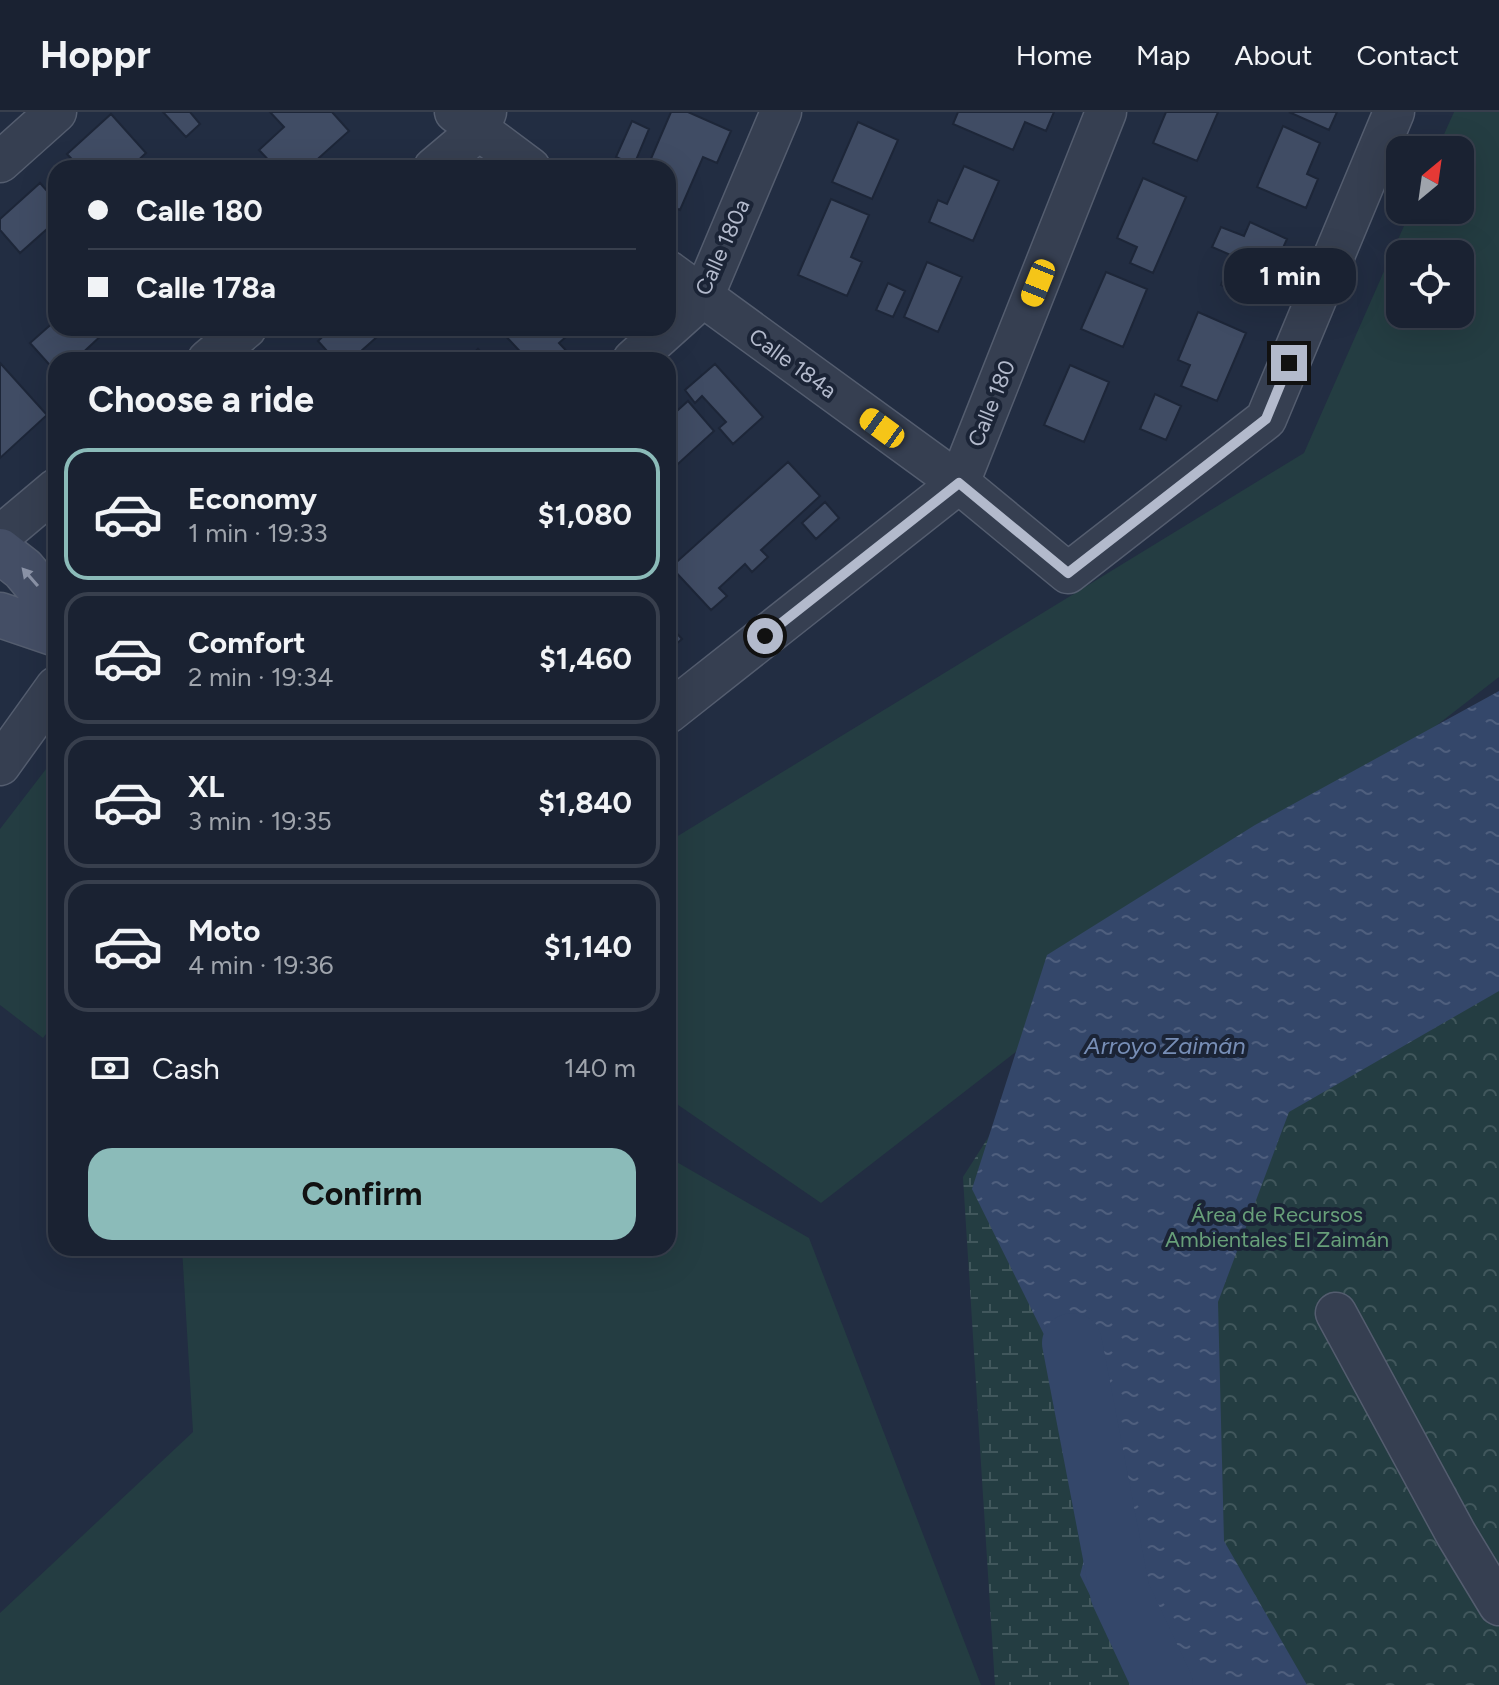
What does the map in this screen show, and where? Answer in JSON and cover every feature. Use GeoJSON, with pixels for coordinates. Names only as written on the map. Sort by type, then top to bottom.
{"type":"FeatureCollection","features":[{"type":"Feature","properties":{"kind":"main road"},"geometry":{"type":"LineString","coordinates":[[0,551],[23,569],[48,599]]}},
{"type":"Feature","properties":{"kind":"main road"},"geometry":{"type":"LineString","coordinates":[[0,615],[48,631]]}},
{"type":"Feature","properties":{"kind":"street"},"geometry":{"type":"LineString","coordinates":[[0,162],[56,112]]}},
{"type":"Feature","properties":{"kind":"street","name":"Calle 180a"},"geometry":{"type":"LineString","coordinates":[[676,321],[703,297],[781,112]]}},
{"type":"Feature","properties":{"kind":"street","name":"Calle 180"},"geometry":{"type":"LineString","coordinates":[[959,483],[1106,112]]}},
{"type":"Feature","properties":{"kind":"street","name":"Calle 184a"},"geometry":{"type":"LineString","coordinates":[[676,277],[959,483],[1068,573],[1266,419],[1394,112]]}},
{"type":"Feature","properties":{"kind":"street"},"geometry":{"type":"LineString","coordinates":[[440,160],[473,118],[521,160]]}},
{"type":"Feature","properties":{"kind":"street"},"geometry":{"type":"LineString","coordinates":[[218,352],[236,336]]}},
{"type":"Feature","properties":{"kind":"street","name":"Calle 180a"},"geometry":{"type":"LineString","coordinates":[[642,352],[660,336]]}},
{"type":"Feature","properties":{"kind":"street"},"geometry":{"type":"LineString","coordinates":[[676,707],[959,483]]}},
{"type":"Feature","properties":{"kind":"street"},"geometry":{"type":"LineString","coordinates":[[0,536],[48,496]]}},
{"type":"Feature","properties":{"kind":"street"},"geometry":{"type":"LineString","coordinates":[[0,765],[48,698]]}},
{"type":"Feature","properties":{"kind":"street"},"geometry":{"type":"LineString","coordinates":[[1336,1313],[1456,1534],[1499,1605]]}},
{"type":"Feature","properties":{"kind":"green space"},"geometry":{"type":"Polygon","coordinates":[[[1454,112],[1499,112],[1499,677],[821,1203],[676,1103],[676,837],[1304,453],[1386,267],[1386,328],[1474,328],[1474,240],[1398,240],[1405,224],[1474,224],[1474,136],[1443,136],[1454,112]]]}},
{"type":"Feature","properties":{"kind":"green space"},"geometry":{"type":"Polygon","coordinates":[[[48,766],[48,1031],[43,1038],[0,1005],[0,829],[48,766]]]}},
{"type":"Feature","properties":{"kind":"green space","name":"Área de Recursos Ambientales El Zaimán"},"geometry":{"type":"Polygon","coordinates":[[[1499,838],[1499,1685],[1163,1685],[1120,1593],[1044,1199],[1499,838]]]}},
{"type":"Feature","properties":{"kind":"green space"},"geometry":{"type":"Polygon","coordinates":[[[1122,928],[1203,1685],[995,1685],[963,1177],[1122,928]]]}},
{"type":"Feature","properties":{"kind":"green space"},"geometry":{"type":"Polygon","coordinates":[[[676,1162],[809,1238],[981,1685],[0,1685],[0,1613],[193,1432],[182,1256],[676,1256],[676,1162]]]}},
{"type":"Feature","properties":{"kind":"water","name":"Arroyo Zaimán"},"geometry":{"type":"Polygon","coordinates":[[[1499,691],[1499,991],[1289,1112],[1218,1302],[1224,1541],[1307,1685],[1134,1685],[1080,1575],[1109,1466],[972,1189],[1047,955],[1255,825],[1499,691]]]}},
{"type":"Feature","properties":{"kind":"building"},"geometry":{"type":"Polygon","coordinates":[[[163,112],[190,112],[200,124],[186,137],[163,112]]]}},
{"type":"Feature","properties":{"kind":"building"},"geometry":{"type":"Polygon","coordinates":[[[270,112],[332,112],[349,131],[317,160],[268,160],[259,150],[284,127],[270,112]]]}},
{"type":"Feature","properties":{"kind":"building"},"geometry":{"type":"Polygon","coordinates":[[[671,112],[688,112],[731,131],[717,163],[703,157],[680,210],[676,208],[676,160],[650,160],[671,112]]]}},
{"type":"Feature","properties":{"kind":"building"},"geometry":{"type":"Polygon","coordinates":[[[958,112],[1054,112],[1046,131],[1025,122],[1013,150],[953,124],[958,112]]]}},
{"type":"Feature","properties":{"kind":"building"},"geometry":{"type":"Polygon","coordinates":[[[1166,112],[1218,112],[1197,161],[1153,143],[1166,112]]]}},
{"type":"Feature","properties":{"kind":"building"},"geometry":{"type":"Polygon","coordinates":[[[1289,112],[1337,112],[1329,130],[1289,112]]]}},
{"type":"Feature","properties":{"kind":"building"},"geometry":{"type":"Polygon","coordinates":[[[111,114],[146,153],[139,160],[73,160],[67,154],[111,114]]]}},
{"type":"Feature","properties":{"kind":"building"},"geometry":{"type":"Polygon","coordinates":[[[632,121],[649,129],[636,160],[616,157],[632,121]]]}},
{"type":"Feature","properties":{"kind":"building"},"geometry":{"type":"Polygon","coordinates":[[[858,122],[898,140],[872,199],[832,182],[858,122]]]}},
{"type":"Feature","properties":{"kind":"building"},"geometry":{"type":"Polygon","coordinates":[[[1283,126],[1320,143],[1307,174],[1318,179],[1306,208],[1257,187],[1283,126]]]}},
{"type":"Feature","properties":{"kind":"building"},"geometry":{"type":"Polygon","coordinates":[[[964,166],[999,181],[973,241],[929,222],[938,200],[947,204],[964,166]]]}},
{"type":"Feature","properties":{"kind":"building"},"geometry":{"type":"Polygon","coordinates":[[[1143,178],[1186,197],[1153,273],[1130,263],[1137,247],[1117,238],[1143,178]]]}},
{"type":"Feature","properties":{"kind":"building"},"geometry":{"type":"Polygon","coordinates":[[[40,183],[48,192],[48,228],[20,253],[0,230],[0,219],[40,183]]]}},
{"type":"Feature","properties":{"kind":"building"},"geometry":{"type":"Polygon","coordinates":[[[831,199],[869,215],[851,257],[862,262],[847,296],[798,275],[831,199]]]}},
{"type":"Feature","properties":{"kind":"building"},"geometry":{"type":"Polygon","coordinates":[[[1250,222],[1287,239],[1259,301],[1221,285],[1233,256],[1212,247],[1221,227],[1244,236],[1250,222]]]}},
{"type":"Feature","properties":{"kind":"building"},"geometry":{"type":"Polygon","coordinates":[[[927,262],[962,277],[938,332],[904,317],[927,262]]]}},
{"type":"Feature","properties":{"kind":"building"},"geometry":{"type":"Polygon","coordinates":[[[1106,272],[1147,289],[1123,347],[1081,329],[1106,272]]]}},
{"type":"Feature","properties":{"kind":"building"},"geometry":{"type":"Polygon","coordinates":[[[888,283],[905,291],[893,317],[876,310],[888,283]]]}},
{"type":"Feature","properties":{"kind":"building"},"geometry":{"type":"Polygon","coordinates":[[[1198,312],[1246,333],[1217,401],[1181,386],[1190,365],[1178,360],[1198,312]]]}},
{"type":"Feature","properties":{"kind":"building"},"geometry":{"type":"Polygon","coordinates":[[[48,327],[48,336],[101,336],[84,352],[48,352],[48,363],[30,343],[48,327]]]}},
{"type":"Feature","properties":{"kind":"building"},"geometry":{"type":"Polygon","coordinates":[[[323,336],[378,336],[360,352],[328,352],[318,341],[323,336]]]}},
{"type":"Feature","properties":{"kind":"building"},"geometry":{"type":"Polygon","coordinates":[[[506,336],[567,336],[559,343],[567,352],[521,352],[506,336]]]}},
{"type":"Feature","properties":{"kind":"building"},"geometry":{"type":"Polygon","coordinates":[[[0,363],[47,415],[0,458],[0,363]]]}},
{"type":"Feature","properties":{"kind":"building"},"geometry":{"type":"Polygon","coordinates":[[[715,364],[763,417],[733,444],[719,428],[726,422],[702,396],[695,403],[685,390],[715,364]]]}},
{"type":"Feature","properties":{"kind":"building"},"geometry":{"type":"Polygon","coordinates":[[[1070,365],[1109,382],[1084,442],[1044,425],[1070,365]]]}},
{"type":"Feature","properties":{"kind":"building"},"geometry":{"type":"Polygon","coordinates":[[[1155,394],[1181,406],[1166,440],[1140,429],[1155,394]]]}},
{"type":"Feature","properties":{"kind":"building"},"geometry":{"type":"Polygon","coordinates":[[[688,401],[714,431],[676,466],[676,412],[688,401]]]}},
{"type":"Feature","properties":{"kind":"building"},"geometry":{"type":"Polygon","coordinates":[[[788,462],[820,496],[761,550],[768,557],[752,572],[745,564],[719,588],[727,596],[711,610],[676,572],[676,563],[788,462]]]}},
{"type":"Feature","properties":{"kind":"building"},"geometry":{"type":"Polygon","coordinates":[[[825,502],[839,518],[816,539],[802,523],[825,502]]]}},
{"type":"Feature","properties":{"kind":"waterway","name":"Arroyo Zaimán"},"geometry":{"type":"LineString","coordinates":[[1072,1343],[1120,1593],[1163,1685]]}},
{"type":"Feature","properties":{"kind":"route"},"geometry":{"type":"LineString","coordinates":[[765,636],[959,483],[1068,573],[1266,419],[1289,363]]}}]}
